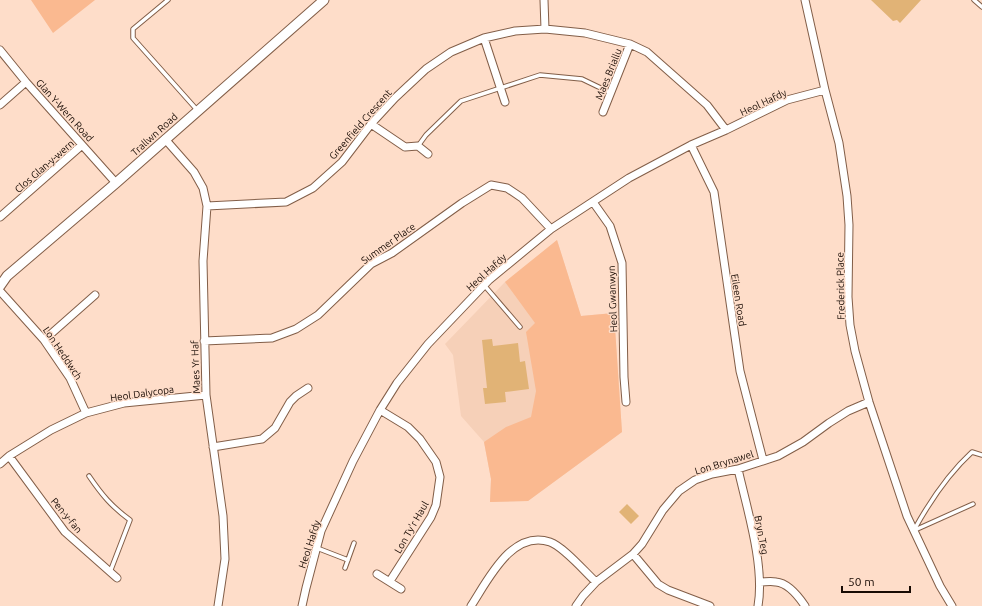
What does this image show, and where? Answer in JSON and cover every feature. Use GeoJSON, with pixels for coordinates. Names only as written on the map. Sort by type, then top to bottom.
{"type":"FeatureCollection","features":[{"type":"Feature","properties":{"kind":"street","name":"Trallwn Road"},"geometry":{"type":"LineString","coordinates":[[0,286],[7,276],[116,183],[324,0]]}},
{"type":"Feature","properties":{"kind":"street"},"geometry":{"type":"LineString","coordinates":[[544,0],[545,29]]}},
{"type":"Feature","properties":{"kind":"street","name":"Frederick Place"},"geometry":{"type":"LineString","coordinates":[[805,0],[825,90],[839,143],[847,196],[849,225],[848,297],[850,325],[855,352],[869,402],[907,516],[940,586],[952,606]]}},
{"type":"Feature","properties":{"kind":"street","name":"Greenfield Crescent"},"geometry":{"type":"LineString","coordinates":[[207,206],[286,202],[313,188],[342,162],[371,124],[395,98],[426,70],[451,52],[484,38],[515,31],[545,29],[585,33],[630,44],[647,52],[702,100],[726,130]]}},
{"type":"Feature","properties":{"kind":"street"},"geometry":{"type":"LineString","coordinates":[[484,38],[505,102]]}},
{"type":"Feature","properties":{"kind":"street","name":"Maes Briallu"},"geometry":{"type":"LineString","coordinates":[[603,112],[630,44]]}},
{"type":"Feature","properties":{"kind":"street","name":"Glan Y-Wern Road"},"geometry":{"type":"LineString","coordinates":[[0,50],[26,82],[116,183]]}},
{"type":"Feature","properties":{"kind":"street"},"geometry":{"type":"LineString","coordinates":[[0,105],[26,82]]}},
{"type":"Feature","properties":{"kind":"street","name":"Heol Hafdy"},"geometry":{"type":"LineString","coordinates":[[302,606],[321,531],[380,410],[397,383],[428,344],[484,285],[551,229],[629,178],[692,145],[787,100],[825,90]]}},
{"type":"Feature","properties":{"kind":"street"},"geometry":{"type":"LineString","coordinates":[[371,124],[405,147],[418,146],[428,154]]}},
{"type":"Feature","properties":{"kind":"street","name":"Maes Yr Haf"},"geometry":{"type":"LineString","coordinates":[[165,139],[194,172],[203,188],[207,206],[203,261],[206,395],[223,516],[225,559],[218,606]]}},
{"type":"Feature","properties":{"kind":"street","name":"Clos Glan-y-wern"},"geometry":{"type":"LineString","coordinates":[[0,217],[82,145]]}},
{"type":"Feature","properties":{"kind":"street","name":"Eileen Road"},"geometry":{"type":"LineString","coordinates":[[692,145],[714,192],[740,370],[763,460]]}},
{"type":"Feature","properties":{"kind":"street","name":"Summer Place"},"geometry":{"type":"LineString","coordinates":[[204,341],[272,338],[296,329],[318,314],[371,264],[392,253],[462,203],[491,185],[507,188],[522,198],[551,229]]}},
{"type":"Feature","properties":{"kind":"street","name":"Heol Gwanwyn"},"geometry":{"type":"LineString","coordinates":[[593,202],[610,226],[622,262],[624,376],[626,402]]}},
{"type":"Feature","properties":{"kind":"street","name":"Lon Heddwch"},"geometry":{"type":"LineString","coordinates":[[0,291],[44,340],[70,378],[86,413]]}},
{"type":"Feature","properties":{"kind":"street"},"geometry":{"type":"LineString","coordinates":[[44,340],[95,295]]}},
{"type":"Feature","properties":{"kind":"street"},"geometry":{"type":"LineString","coordinates":[[213,447],[262,440],[275,428],[290,402],[308,388]]}},
{"type":"Feature","properties":{"kind":"street","name":"Heol Dalycopa"},"geometry":{"type":"LineString","coordinates":[[0,464],[9,456],[51,430],[86,413],[124,403],[206,395]]}},
{"type":"Feature","properties":{"kind":"street","name":"Lon Brynawel"},"geometry":{"type":"LineString","coordinates":[[576,606],[596,582],[633,554],[642,544],[663,510],[679,491],[694,480],[712,474],[738,469],[784,452],[803,442],[848,411],[869,402]]}},
{"type":"Feature","properties":{"kind":"street","name":"Lon Ty'r Haul"},"geometry":{"type":"LineString","coordinates":[[380,410],[408,426],[420,439],[436,462],[440,477],[439,492],[431,517],[390,581]]}},
{"type":"Feature","properties":{"kind":"street","name":"Pen-y-fan"},"geometry":{"type":"LineString","coordinates":[[9,456],[65,532],[118,578]]}},
{"type":"Feature","properties":{"kind":"street","name":"Bryn Teg"},"geometry":{"type":"LineString","coordinates":[[738,469],[754,539],[760,582],[758,606]]}},
{"type":"Feature","properties":{"kind":"street"},"geometry":{"type":"LineString","coordinates":[[471,606],[500,562],[507,554],[526,542],[537,540],[551,542],[563,550],[596,582]]}},
{"type":"Feature","properties":{"kind":"street"},"geometry":{"type":"LineString","coordinates":[[633,554],[658,584],[668,590],[710,606]]}},
{"type":"Feature","properties":{"kind":"street"},"geometry":{"type":"LineString","coordinates":[[377,574],[402,589]]}},
{"type":"Feature","properties":{"kind":"street"},"geometry":{"type":"LineString","coordinates":[[760,582],[778,582],[791,589],[801,599],[805,606]]}},
{"type":"Feature","properties":{"kind":"lane"},"geometry":{"type":"LineString","coordinates":[[168,0],[134,29],[133,38],[198,111]]}},
{"type":"Feature","properties":{"kind":"lane"},"geometry":{"type":"LineString","coordinates":[[974,0],[982,8]]}},
{"type":"Feature","properties":{"kind":"lane"},"geometry":{"type":"LineString","coordinates":[[418,146],[426,135],[461,101],[540,76],[582,79],[611,93]]}},
{"type":"Feature","properties":{"kind":"lane"},"geometry":{"type":"LineString","coordinates":[[484,285],[520,327]]}},
{"type":"Feature","properties":{"kind":"lane"},"geometry":{"type":"LineString","coordinates":[[914,530],[939,489],[960,463],[972,452],[982,455]]}},
{"type":"Feature","properties":{"kind":"lane"},"geometry":{"type":"LineString","coordinates":[[88,476],[110,504],[130,520],[110,572]]}},
{"type":"Feature","properties":{"kind":"lane"},"geometry":{"type":"LineString","coordinates":[[914,530],[973,504]]}},
{"type":"Feature","properties":{"kind":"lane"},"geometry":{"type":"LineString","coordinates":[[345,568],[354,543]]}},
{"type":"Feature","properties":{"kind":"lane"},"geometry":{"type":"LineString","coordinates":[[317,548],[348,560]]}},
{"type":"Feature","properties":{"kind":"shaded area"},"geometry":{"type":"Polygon","coordinates":[[[31,0],[95,0],[53,33],[31,0]]]}},
{"type":"Feature","properties":{"kind":"shaded area"},"geometry":{"type":"Polygon","coordinates":[[[557,240],[581,316],[614,313],[622,432],[528,501],[490,502],[491,479],[484,442],[461,416],[453,355],[445,344],[505,282],[557,240]]]}},
{"type":"Feature","properties":{"kind":"shaded area"},"geometry":{"type":"Polygon","coordinates":[[[557,240],[581,316],[614,313],[622,432],[528,501],[490,502],[491,479],[484,442],[506,427],[531,417],[536,391],[526,332],[535,323],[505,282],[557,240]]]}},
{"type":"Feature","properties":{"kind":"building"},"geometry":{"type":"Polygon","coordinates":[[[871,0],[921,0],[900,23],[897,20],[893,21],[871,0]]]}},
{"type":"Feature","properties":{"kind":"building"},"geometry":{"type":"Polygon","coordinates":[[[492,339],[493,346],[518,343],[520,362],[525,361],[529,389],[505,392],[506,402],[485,404],[483,388],[487,388],[482,340],[492,339]]]}},
{"type":"Feature","properties":{"kind":"building"},"geometry":{"type":"Polygon","coordinates":[[[627,504],[639,516],[631,524],[619,512],[627,504]]]}}]}
